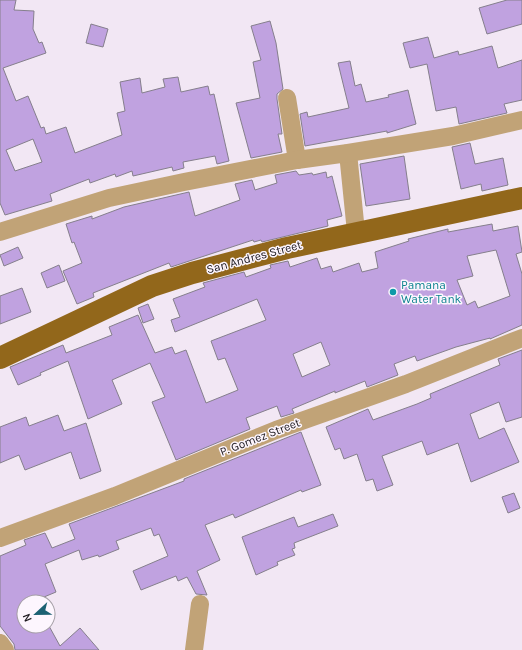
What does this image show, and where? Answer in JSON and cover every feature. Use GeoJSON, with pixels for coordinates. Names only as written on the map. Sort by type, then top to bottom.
{"type":"FeatureCollection","features":[{"type":"Feature","properties":{"kind":"main road","name":"San Andres Street"},"geometry":{"type":"LineString","coordinates":[[0,358],[152,286],[192,273],[286,248],[356,232],[522,198]]}},
{"type":"Feature","properties":{"kind":"street"},"geometry":{"type":"LineString","coordinates":[[287,98],[297,160]]}},
{"type":"Feature","properties":{"kind":"street"},"geometry":{"type":"LineString","coordinates":[[0,232],[109,198],[297,160],[453,136],[522,120]]}},
{"type":"Feature","properties":{"kind":"street"},"geometry":{"type":"LineString","coordinates":[[348,153],[356,232]]}},
{"type":"Feature","properties":{"kind":"street","name":"P. Gomez Street"},"geometry":{"type":"LineString","coordinates":[[0,538],[115,496],[276,430],[406,384],[522,338]]}},
{"type":"Feature","properties":{"kind":"street"},"geometry":{"type":"LineString","coordinates":[[194,650],[200,604]]}},
{"type":"Feature","properties":{"kind":"street"},"geometry":{"type":"LineString","coordinates":[[0,643],[5,650]]}},
{"type":"Feature","properties":{"kind":"building"},"geometry":{"type":"Polygon","coordinates":[[[0,0],[16,0],[14,10],[34,11],[33,29],[39,43],[42,42],[46,53],[3,68],[16,101],[28,96],[41,128],[44,127],[46,134],[66,127],[75,153],[122,135],[117,113],[125,111],[120,82],[140,78],[142,93],[165,87],[163,79],[178,77],[181,92],[208,86],[210,95],[214,94],[229,161],[217,164],[215,156],[183,162],[184,168],[173,171],[172,167],[133,176],[132,171],[116,177],[115,174],[90,183],[89,179],[50,194],[52,201],[5,215],[0,203],[0,0]],[[33,139],[6,150],[15,171],[42,162],[33,139]]]}},
{"type":"Feature","properties":{"kind":"building"},"geometry":{"type":"Polygon","coordinates":[[[507,0],[522,0],[522,24],[487,34],[479,8],[507,0]]]}},
{"type":"Feature","properties":{"kind":"building"},"geometry":{"type":"Polygon","coordinates":[[[270,21],[276,43],[283,89],[277,94],[282,134],[278,134],[282,152],[251,158],[236,103],[260,98],[253,62],[261,60],[251,26],[270,21]]]}},
{"type":"Feature","properties":{"kind":"building"},"geometry":{"type":"Polygon","coordinates":[[[91,24],[108,29],[103,47],[86,43],[91,24]]]}},
{"type":"Feature","properties":{"kind":"building"},"geometry":{"type":"Polygon","coordinates":[[[428,37],[434,58],[458,51],[459,55],[492,46],[498,68],[522,60],[522,100],[504,104],[507,113],[459,124],[456,107],[436,111],[427,64],[410,68],[403,43],[428,37]]]}},
{"type":"Feature","properties":{"kind":"building"},"geometry":{"type":"Polygon","coordinates":[[[350,61],[355,86],[361,84],[366,102],[389,97],[388,95],[408,90],[416,124],[387,133],[387,131],[305,146],[300,114],[307,112],[308,117],[349,108],[338,63],[350,61]]]}},
{"type":"Feature","properties":{"kind":"building"},"geometry":{"type":"Polygon","coordinates":[[[470,143],[475,164],[503,158],[508,185],[482,191],[481,184],[461,189],[452,147],[470,143]]]}},
{"type":"Feature","properties":{"kind":"building"},"geometry":{"type":"Polygon","coordinates":[[[404,156],[410,199],[366,206],[360,164],[404,156]]]}},
{"type":"Feature","properties":{"kind":"building"},"geometry":{"type":"Polygon","coordinates":[[[296,171],[299,175],[312,173],[313,175],[326,172],[327,178],[332,176],[342,216],[327,220],[328,226],[262,242],[261,240],[254,242],[253,240],[171,267],[169,263],[93,293],[94,297],[77,304],[63,271],[82,263],[74,242],[72,243],[66,224],[92,216],[92,219],[124,207],[189,192],[195,216],[240,200],[235,184],[252,180],[255,190],[277,183],[275,175],[296,171]]]}},
{"type":"Feature","properties":{"kind":"building"},"geometry":{"type":"Polygon","coordinates":[[[492,224],[493,231],[518,226],[522,252],[516,254],[522,274],[522,325],[490,339],[456,347],[417,361],[415,356],[394,364],[398,375],[367,387],[365,381],[335,393],[335,391],[292,409],[294,413],[281,417],[277,406],[246,418],[250,429],[176,460],[152,402],[165,397],[150,363],[112,380],[122,404],[88,419],[68,361],[40,373],[41,375],[18,385],[10,367],[63,345],[66,353],[112,335],[109,327],[138,315],[155,353],[172,347],[175,354],[186,350],[206,403],[238,390],[225,358],[218,360],[211,341],[266,320],[257,299],[175,332],[171,320],[180,317],[173,299],[205,287],[203,283],[244,272],[246,277],[271,268],[270,265],[288,261],[290,267],[317,258],[321,269],[331,266],[333,272],[359,263],[362,272],[378,268],[375,252],[409,241],[408,239],[448,229],[448,232],[492,224]],[[496,250],[467,256],[473,276],[457,280],[467,305],[475,301],[478,308],[510,296],[496,250]],[[321,342],[293,354],[302,377],[330,365],[321,342]]]}},
{"type":"Feature","properties":{"kind":"building"},"geometry":{"type":"Polygon","coordinates":[[[18,247],[23,258],[4,266],[0,255],[18,247]]]}},
{"type":"Feature","properties":{"kind":"building"},"geometry":{"type":"Polygon","coordinates":[[[59,265],[65,281],[47,288],[41,273],[59,265]]]}},
{"type":"Feature","properties":{"kind":"building"},"geometry":{"type":"Polygon","coordinates":[[[22,288],[31,312],[0,324],[0,296],[22,288]]]}},
{"type":"Feature","properties":{"kind":"building"},"geometry":{"type":"Polygon","coordinates":[[[148,304],[154,319],[143,323],[138,308],[148,304]]]}},
{"type":"Feature","properties":{"kind":"building"},"geometry":{"type":"Polygon","coordinates":[[[522,350],[522,417],[506,422],[499,402],[470,414],[479,439],[504,428],[519,462],[471,482],[458,443],[427,455],[422,441],[382,456],[393,485],[377,491],[373,479],[366,481],[357,454],[344,459],[340,448],[335,450],[326,427],[368,409],[373,420],[417,404],[431,398],[430,394],[500,365],[498,359],[522,350]]]}},
{"type":"Feature","properties":{"kind":"building"},"geometry":{"type":"Polygon","coordinates":[[[58,415],[64,431],[86,423],[101,471],[80,479],[71,452],[25,470],[19,455],[0,463],[0,427],[26,417],[29,426],[58,415]]]}},
{"type":"Feature","properties":{"kind":"building"},"geometry":{"type":"Polygon","coordinates":[[[301,432],[321,485],[302,492],[301,490],[235,518],[233,514],[205,525],[220,560],[197,571],[207,595],[196,594],[187,577],[178,581],[176,576],[141,590],[133,571],[168,556],[159,534],[154,536],[151,528],[116,541],[119,549],[99,557],[98,555],[82,560],[79,550],[45,564],[56,592],[51,594],[16,594],[16,634],[53,634],[60,646],[80,628],[99,650],[15,650],[14,644],[0,626],[0,556],[26,545],[24,540],[45,533],[52,548],[75,539],[69,524],[184,481],[184,479],[301,432]]]}},
{"type":"Feature","properties":{"kind":"building"},"geometry":{"type":"Polygon","coordinates":[[[514,493],[520,508],[508,513],[502,497],[514,493]]]}},
{"type":"Feature","properties":{"kind":"building"},"geometry":{"type":"Polygon","coordinates":[[[333,514],[338,526],[294,543],[295,548],[292,549],[295,555],[277,562],[278,565],[256,575],[242,537],[294,517],[298,527],[333,514]]]}},
{"type":"Feature","properties":{"kind":"place","name":"Pamana Water Tank"},"geometry":{"type":"Point","coordinates":[393,292]}}]}
